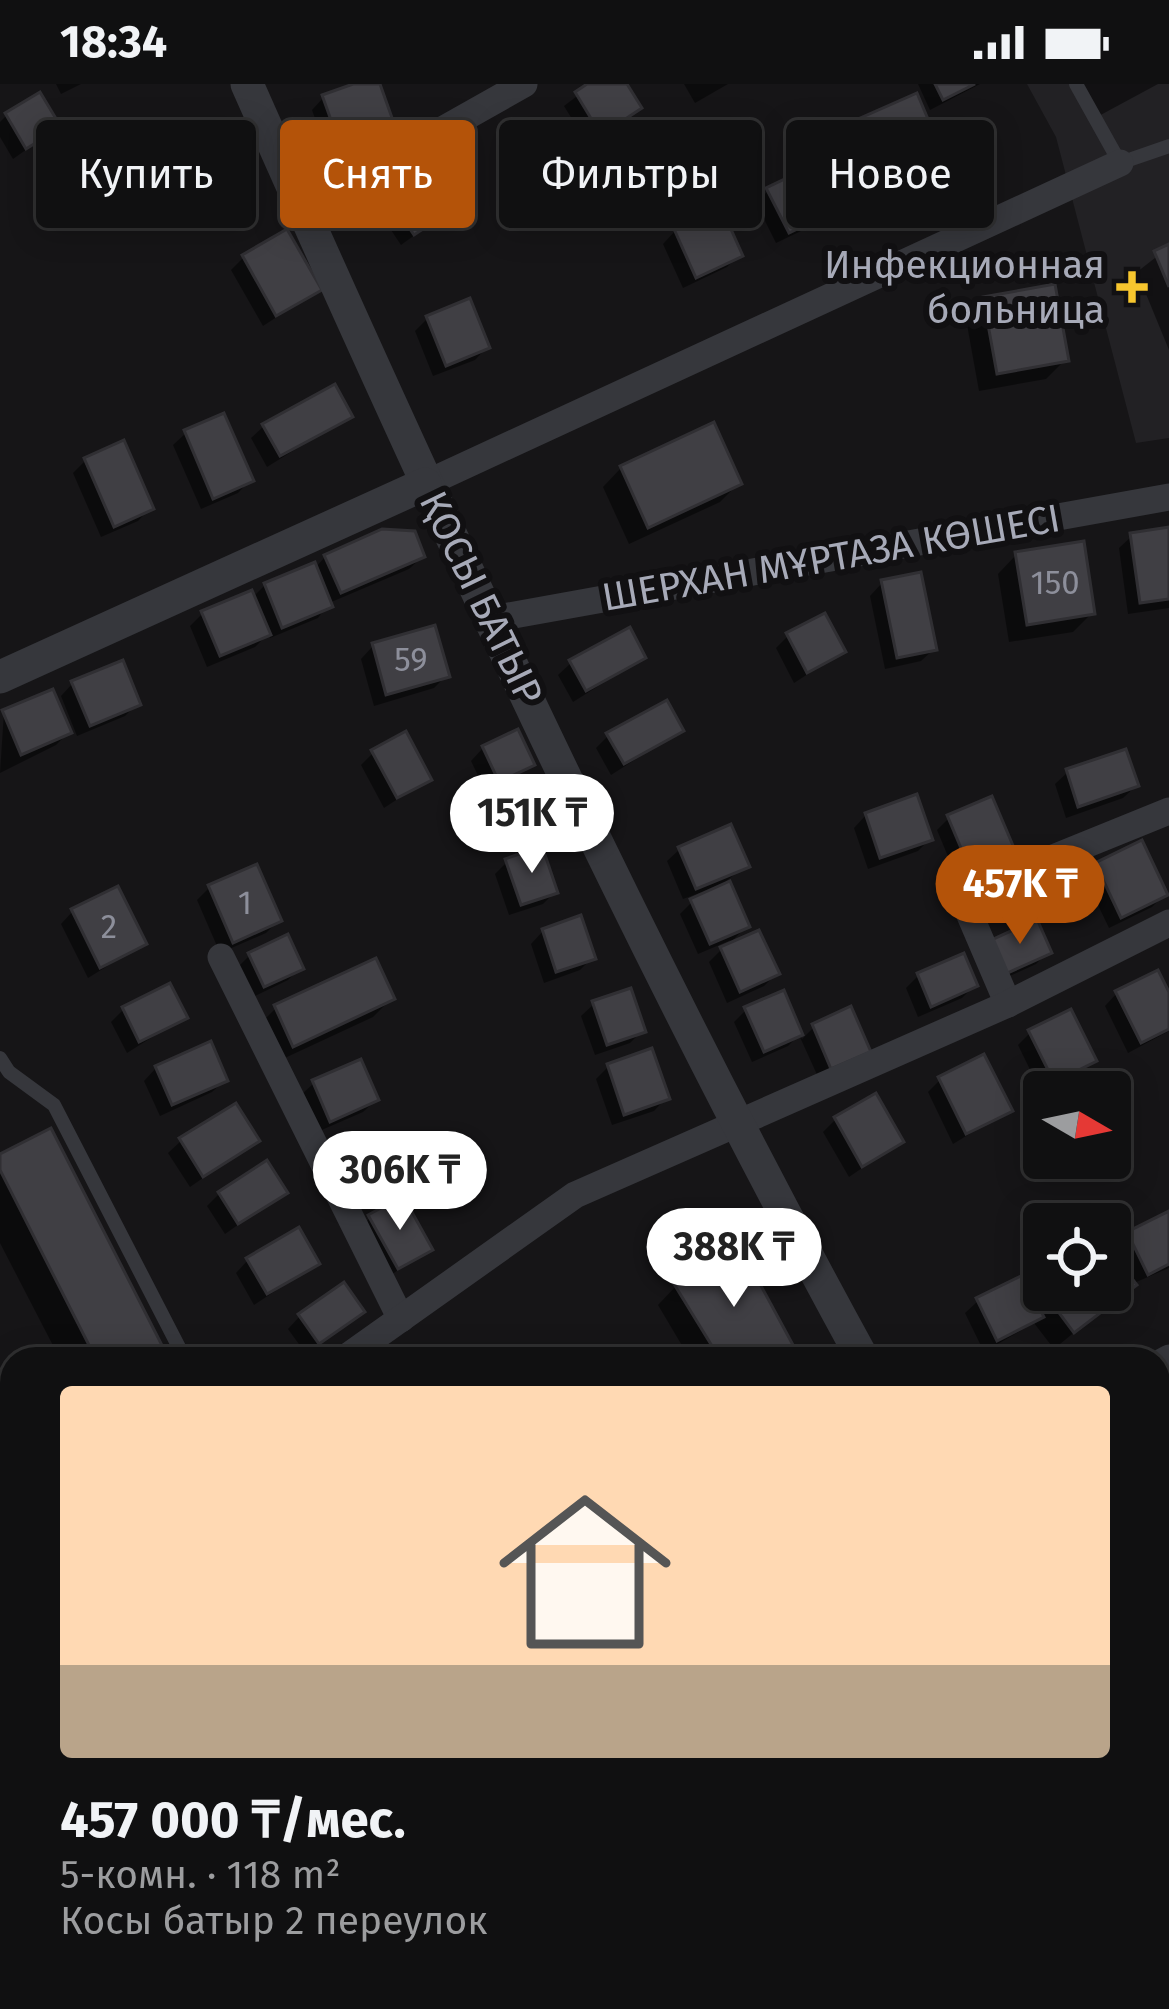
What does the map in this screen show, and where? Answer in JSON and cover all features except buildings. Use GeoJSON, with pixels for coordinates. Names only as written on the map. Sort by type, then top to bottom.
{"type":"FeatureCollection","features":[{"type":"Feature","properties":{"kind":"street","name":"ҚОСЫ БАТЫР"},"geometry":{"type":"LineString","coordinates":[[247,84],[280,159]]}},
{"type":"Feature","properties":{"kind":"street"},"geometry":{"type":"LineString","coordinates":[[460,120],[524,84]]}},
{"type":"Feature","properties":{"kind":"street"},"geometry":{"type":"LineString","coordinates":[[0,677],[1120,163]]}},
{"type":"Feature","properties":{"kind":"street","name":"ҚОСЫ БАТЫР"},"geometry":{"type":"LineString","coordinates":[[310,228],[425,484],[735,1125],[856,1347]]}},
{"type":"Feature","properties":{"kind":"street","name":"ШЕРХАН МҰРТАЗА КӨШЕСІ"},"geometry":{"type":"LineString","coordinates":[[492,619],[1169,497]]}},
{"type":"Feature","properties":{"kind":"street"},"geometry":{"type":"LineString","coordinates":[[1008,1004],[969,913],[970,898],[979,889],[1169,811]]}},
{"type":"Feature","properties":{"kind":"street"},"geometry":{"type":"LineString","coordinates":[[361,1347],[574,1195],[1008,1004],[1169,923]]}},
{"type":"Feature","properties":{"kind":"street"},"geometry":{"type":"LineString","coordinates":[[221,956],[401,1319]]}},
{"type":"Feature","properties":{"kind":"lane"},"geometry":{"type":"LineString","coordinates":[[1076,84],[1120,163],[1169,146]]}},
{"type":"Feature","properties":{"kind":"lane"},"geometry":{"type":"LineString","coordinates":[[0,1058],[9,1072],[54,1105],[179,1347]]}},
{"type":"Feature","properties":{"kind":"shaded area","name":"Инфекционная больница"},"geometry":{"type":"Polygon","coordinates":[[[1027,84],[1169,84],[1169,438],[1136,443],[1056,137],[1027,84]]]}},
{"type":"Feature","properties":{"kind":"place","name":"Инфекционная больница"},"geometry":{"type":"Point","coordinates":[1132,287]}}]}
